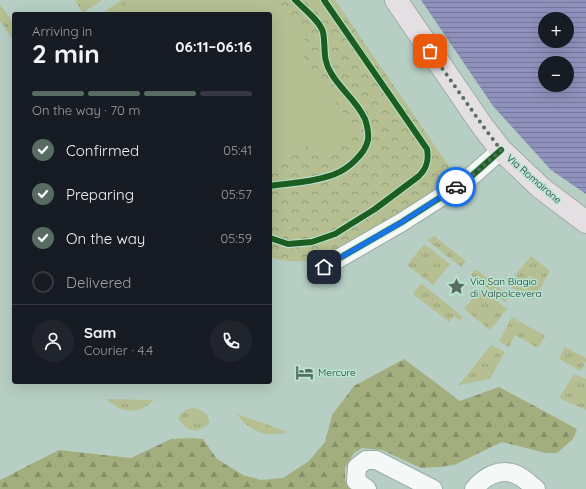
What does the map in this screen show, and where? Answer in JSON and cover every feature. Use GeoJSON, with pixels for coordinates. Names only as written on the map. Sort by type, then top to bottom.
{"type":"FeatureCollection","features":[{"type":"Feature","properties":{"kind":"main road","name":"Via Romairone"},"geometry":{"type":"LineString","coordinates":[[396,0],[501,150],[540,188],[586,222]]}},
{"type":"Feature","properties":{"kind":"street","name":"Via Romairone"},"geometry":{"type":"LineString","coordinates":[[324,267],[402,222],[466,181],[501,150]]}},
{"type":"Feature","properties":{"kind":"street"},"geometry":{"type":"LineString","coordinates":[[366,489],[356,480],[357,467],[366,460],[376,460],[433,489]]}},
{"type":"Feature","properties":{"kind":"street"},"geometry":{"type":"LineString","coordinates":[[474,489],[487,477],[495,473],[504,472],[516,474],[536,489]]}},
{"type":"Feature","properties":{"kind":"green space"},"geometry":{"type":"Polygon","coordinates":[[[75,0],[102,0],[84,12],[82,12],[75,0]]]}},
{"type":"Feature","properties":{"kind":"green space"},"geometry":{"type":"Polygon","coordinates":[[[121,0],[335,0],[457,178],[324,259],[297,261],[272,257],[272,12],[104,12],[121,0]]]}},
{"type":"Feature","properties":{"kind":"green space"},"geometry":{"type":"Polygon","coordinates":[[[130,0],[265,0],[305,35],[303,56],[358,135],[324,158],[313,142],[272,171],[272,12],[113,12],[130,0]]]}},
{"type":"Feature","properties":{"kind":"green space"},"geometry":{"type":"Polygon","coordinates":[[[0,4],[12,21],[12,38],[0,21],[0,4]]]}},
{"type":"Feature","properties":{"kind":"green space"},"geometry":{"type":"Polygon","coordinates":[[[434,236],[466,261],[461,267],[427,240],[434,236]]]}},
{"type":"Feature","properties":{"kind":"green space"},"geometry":{"type":"Polygon","coordinates":[[[424,244],[450,264],[433,285],[407,265],[424,244]]]}},
{"type":"Feature","properties":{"kind":"green space"},"geometry":{"type":"Polygon","coordinates":[[[531,256],[550,271],[534,300],[507,285],[531,256]]]}},
{"type":"Feature","properties":{"kind":"green space"},"geometry":{"type":"Polygon","coordinates":[[[476,269],[510,296],[505,302],[471,275],[476,269]]]}},
{"type":"Feature","properties":{"kind":"green space"},"geometry":{"type":"Polygon","coordinates":[[[421,283],[463,317],[460,321],[454,316],[449,322],[413,294],[421,283]]]}},
{"type":"Feature","properties":{"kind":"green space"},"geometry":{"type":"Polygon","coordinates":[[[481,288],[507,309],[490,330],[464,309],[481,288]]]}},
{"type":"Feature","properties":{"kind":"green space"},"geometry":{"type":"Polygon","coordinates":[[[512,317],[545,336],[538,348],[515,335],[509,347],[499,341],[512,317]]]}},
{"type":"Feature","properties":{"kind":"green space"},"geometry":{"type":"Polygon","coordinates":[[[491,345],[505,352],[490,379],[459,385],[491,345]]]}},
{"type":"Feature","properties":{"kind":"green space"},"geometry":{"type":"Polygon","coordinates":[[[565,347],[586,358],[581,371],[559,359],[565,347]]]}},
{"type":"Feature","properties":{"kind":"green space"},"geometry":{"type":"Polygon","coordinates":[[[404,359],[460,401],[499,387],[577,429],[573,439],[557,453],[546,453],[502,442],[454,465],[421,468],[382,450],[362,448],[354,453],[345,468],[345,481],[353,489],[0,489],[0,480],[59,450],[131,458],[171,439],[192,438],[203,439],[217,459],[243,475],[261,480],[283,478],[309,461],[325,442],[332,415],[354,386],[404,359]]]}},
{"type":"Feature","properties":{"kind":"green space"},"geometry":{"type":"Polygon","coordinates":[[[574,374],[586,379],[586,410],[559,398],[574,374]]]}},
{"type":"Feature","properties":{"kind":"green space"},"geometry":{"type":"Polygon","coordinates":[[[106,399],[154,400],[142,408],[130,411],[118,408],[106,399]]]}},
{"type":"Feature","properties":{"kind":"green space"},"geometry":{"type":"Polygon","coordinates":[[[192,408],[203,412],[210,422],[201,429],[188,429],[178,417],[185,410],[192,408]]]}},
{"type":"Feature","properties":{"kind":"green space"},"geometry":{"type":"Polygon","coordinates":[[[237,414],[288,432],[281,434],[266,434],[260,432],[247,425],[237,414]]]}},
{"type":"Feature","properties":{"kind":"water"},"geometry":{"type":"Polygon","coordinates":[[[421,0],[586,0],[586,194],[551,170],[493,106],[421,0]]]}},
{"type":"Feature","properties":{"kind":"cycle path"},"geometry":{"type":"LineString","coordinates":[[272,186],[311,181],[340,172],[360,156],[368,140],[367,126],[362,113],[328,68],[325,58],[324,37],[321,28],[315,19],[295,0]]}},
{"type":"Feature","properties":{"kind":"cycle path"},"geometry":{"type":"LineString","coordinates":[[272,239],[288,244],[312,242],[335,234],[375,209],[419,176],[427,164],[427,149],[324,0]]}},
{"type":"Feature","properties":{"kind":"cycle path"},"geometry":{"type":"LineString","coordinates":[[324,267],[402,222],[466,181],[501,150]]}},
{"type":"Feature","properties":{"kind":"way so far"},"geometry":{"type":"LineString","coordinates":[[430,51],[501,150],[466,181],[456,187]]}},
{"type":"Feature","properties":{"kind":"place","name":"Via San Biagio di Valpolcevera"},"geometry":{"type":"Point","coordinates":[457,287]}},
{"type":"Feature","properties":{"kind":"place","name":"Mercure"},"geometry":{"type":"Point","coordinates":[305,372]}},
{"type":"Feature","properties":{"kind":"route"},"geometry":{"type":"LineString","coordinates":[[324,267],[402,222],[456,187]]}}]}
